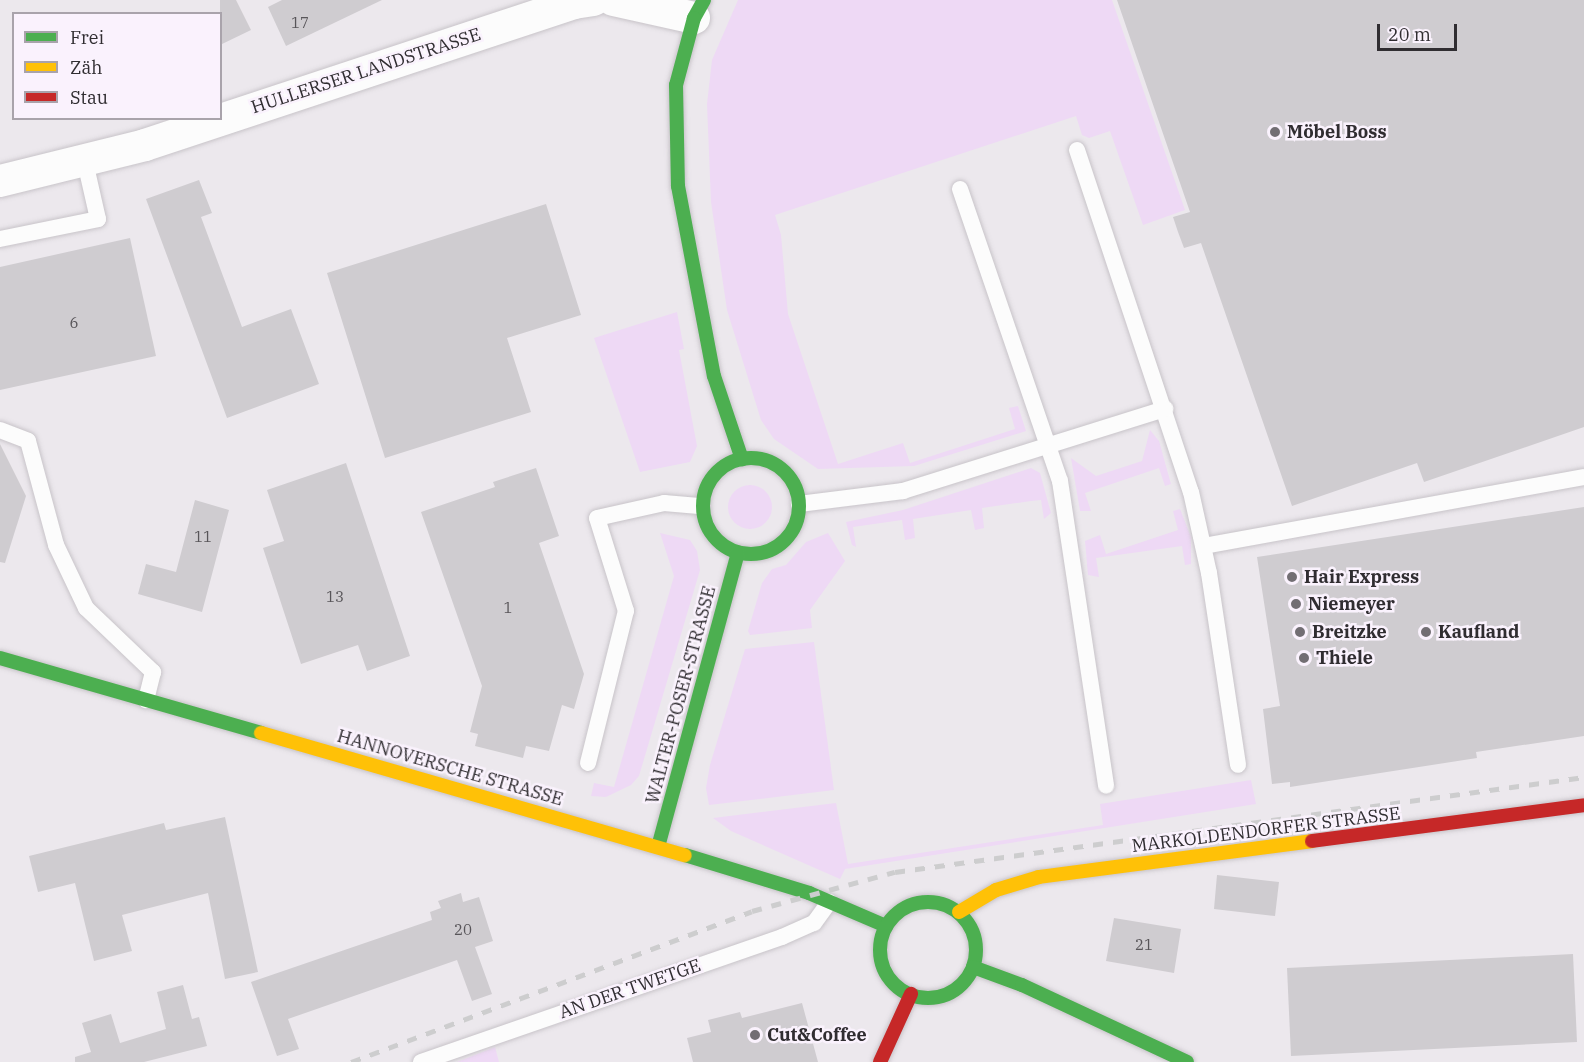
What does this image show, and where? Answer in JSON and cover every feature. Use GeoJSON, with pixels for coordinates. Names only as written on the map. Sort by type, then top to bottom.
{"type":"FeatureCollection","features":[{"type":"Feature","properties":{"kind":"main road"},"geometry":{"type":"LineString","coordinates":[[699,9],[676,85],[678,186],[714,376],[742,459]]}},
{"type":"Feature","properties":{"kind":"main road"},"geometry":{"type":"LineString","coordinates":[[742,459],[758,459],[787,474],[799,504],[798,519],[781,544],[753,555],[738,553],[712,535],[702,506],[710,481],[729,463],[742,459]]}},
{"type":"Feature","properties":{"kind":"main road","name":"WALTER-POSER-STRASSE"},"geometry":{"type":"LineString","coordinates":[[658,846],[738,553]]}},
{"type":"Feature","properties":{"kind":"main road","name":"HANNOVERSCHE STRASSE"},"geometry":{"type":"LineString","coordinates":[[0,658],[658,846],[829,902],[886,926]]}},
{"type":"Feature","properties":{"kind":"main road","name":"MARKOLDENDORFER STRASSE"},"geometry":{"type":"LineString","coordinates":[[959,912],[996,890],[1039,877],[1584,805]]}},
{"type":"Feature","properties":{"kind":"main road"},"geometry":{"type":"LineString","coordinates":[[919,902],[940,903],[959,912],[975,938],[973,967],[964,982],[951,993],[934,998],[911,994],[889,978],[881,962],[880,944],[886,926],[900,911],[919,902]]}},
{"type":"Feature","properties":{"kind":"main road"},"geometry":{"type":"LineString","coordinates":[[973,967],[1022,985],[1187,1062]]}},
{"type":"Feature","properties":{"kind":"main road"},"geometry":{"type":"LineString","coordinates":[[880,1062],[911,994]]}},
{"type":"Feature","properties":{"kind":"street","name":"HULLERSER LANDSTRASSE"},"geometry":{"type":"LineString","coordinates":[[222,117],[565,6],[594,0]]}},
{"type":"Feature","properties":{"kind":"street"},"geometry":{"type":"LineString","coordinates":[[613,0],[699,9]]}},
{"type":"Feature","properties":{"kind":"street","name":"HULLERSER LANDSTRASSE"},"geometry":{"type":"LineString","coordinates":[[0,181],[85,162],[214,120]]}},
{"type":"Feature","properties":{"kind":"lane"},"geometry":{"type":"LineString","coordinates":[[1077,150],[1164,409],[1204,546],[1238,765]]}},
{"type":"Feature","properties":{"kind":"lane"},"geometry":{"type":"LineString","coordinates":[[0,239],[98,219],[85,162]]}},
{"type":"Feature","properties":{"kind":"lane"},"geometry":{"type":"LineString","coordinates":[[960,189],[1050,446],[1060,481],[1106,786]]}},
{"type":"Feature","properties":{"kind":"lane"},"geometry":{"type":"LineString","coordinates":[[799,504],[903,491],[1164,409]]}},
{"type":"Feature","properties":{"kind":"lane"},"geometry":{"type":"LineString","coordinates":[[0,430],[28,441],[56,545],[86,608],[153,672],[146,700]]}},
{"type":"Feature","properties":{"kind":"lane"},"geometry":{"type":"LineString","coordinates":[[1204,546],[1584,477]]}},
{"type":"Feature","properties":{"kind":"lane"},"geometry":{"type":"LineString","coordinates":[[588,763],[626,610],[597,518],[663,503],[702,506]]}},
{"type":"Feature","properties":{"kind":"lane","name":"AN DER TWETGE"},"geometry":{"type":"LineString","coordinates":[[421,1062],[782,937],[814,923],[829,902]]}},
{"type":"Feature","properties":{"kind":"shaded area"},"geometry":{"type":"Polygon","coordinates":[[[738,0],[1112,0],[1185,210],[1143,225],[1110,131],[1089,138],[1082,135],[1076,116],[775,215],[781,235],[788,314],[838,464],[903,443],[910,463],[1015,429],[1009,408],[1018,406],[1026,431],[914,466],[818,469],[774,439],[761,420],[727,310],[711,202],[707,104],[712,60],[738,0]]]}},
{"type":"Feature","properties":{"kind":"shaded area"},"geometry":{"type":"Polygon","coordinates":[[[677,312],[684,349],[679,350],[697,446],[690,462],[640,472],[594,338],[677,312]]]}},
{"type":"Feature","properties":{"kind":"shaded area"},"geometry":{"type":"Polygon","coordinates":[[[1150,430],[1159,441],[1171,484],[1165,486],[1159,468],[1085,493],[1091,511],[1080,511],[1071,458],[1096,476],[1142,461],[1150,430]]]}},
{"type":"Feature","properties":{"kind":"shaded area"},"geometry":{"type":"Polygon","coordinates":[[[1031,468],[1040,473],[1051,513],[1044,519],[1041,500],[1031,501],[982,508],[984,528],[975,530],[971,510],[913,519],[915,538],[905,540],[902,520],[853,527],[856,547],[852,545],[846,522],[903,510],[1031,468]]]}},
{"type":"Feature","properties":{"kind":"shaded area"},"geometry":{"type":"Polygon","coordinates":[[[750,485],[765,492],[772,507],[765,522],[750,529],[735,522],[728,507],[735,492],[750,485]]]}},
{"type":"Feature","properties":{"kind":"shaded area"},"geometry":{"type":"Polygon","coordinates":[[[1180,509],[1191,537],[1191,564],[1185,565],[1182,546],[1096,558],[1099,577],[1088,575],[1085,541],[1100,535],[1106,554],[1178,530],[1173,511],[1180,509]]]}},
{"type":"Feature","properties":{"kind":"shaded area"},"geometry":{"type":"Polygon","coordinates":[[[660,533],[690,540],[697,551],[700,570],[639,776],[631,785],[606,797],[591,796],[594,783],[614,787],[674,576],[660,533]]]}},
{"type":"Feature","properties":{"kind":"shaded area"},"geometry":{"type":"Polygon","coordinates":[[[828,533],[845,561],[810,610],[812,628],[750,635],[748,631],[762,583],[772,569],[786,565],[806,542],[828,533]]]}},
{"type":"Feature","properties":{"kind":"shaded area"},"geometry":{"type":"Polygon","coordinates":[[[814,642],[834,790],[709,805],[706,788],[710,765],[745,649],[814,642]]]}},
{"type":"Feature","properties":{"kind":"shaded area"},"geometry":{"type":"Polygon","coordinates":[[[1251,780],[1256,804],[845,869],[840,879],[731,831],[713,818],[836,803],[848,864],[1103,825],[1100,804],[1251,780]]]}},
{"type":"Feature","properties":{"kind":"shaded area"},"geometry":{"type":"Polygon","coordinates":[[[495,1047],[499,1062],[457,1062],[495,1047]]]}},
{"type":"Feature","properties":{"kind":"building"},"geometry":{"type":"Polygon","coordinates":[[[220,0],[236,0],[251,30],[222,44],[222,12],[220,12],[220,0]]]}},
{"type":"Feature","properties":{"kind":"building"},"geometry":{"type":"Polygon","coordinates":[[[282,0],[382,0],[286,46],[268,7],[282,0]]]}},
{"type":"Feature","properties":{"kind":"building"},"geometry":{"type":"Polygon","coordinates":[[[1117,0],[1584,0],[1584,427],[1424,482],[1417,463],[1292,506],[1201,243],[1184,248],[1178,232],[1173,217],[1190,212],[1117,0]]]}},
{"type":"Feature","properties":{"kind":"building"},"geometry":{"type":"Polygon","coordinates":[[[199,180],[212,213],[201,217],[242,327],[291,309],[319,384],[227,418],[146,199],[199,180]]]}},
{"type":"Feature","properties":{"kind":"building"},"geometry":{"type":"Polygon","coordinates":[[[546,204],[581,315],[507,338],[531,412],[385,458],[327,273],[546,204]]]}},
{"type":"Feature","properties":{"kind":"building"},"geometry":{"type":"Polygon","coordinates":[[[130,238],[156,356],[0,390],[0,267],[130,238]]]}},
{"type":"Feature","properties":{"kind":"building"},"geometry":{"type":"Polygon","coordinates":[[[0,444],[26,496],[5,563],[0,562],[0,444]]]}},
{"type":"Feature","properties":{"kind":"building"},"geometry":{"type":"Polygon","coordinates":[[[346,463],[410,656],[367,671],[358,645],[301,664],[263,548],[284,541],[267,490],[346,463]]]}},
{"type":"Feature","properties":{"kind":"building"},"geometry":{"type":"Polygon","coordinates":[[[536,468],[559,536],[539,543],[584,674],[574,709],[562,705],[549,751],[526,746],[523,758],[475,746],[478,734],[470,732],[482,686],[421,512],[495,487],[493,482],[536,468]]]}},
{"type":"Feature","properties":{"kind":"building"},"geometry":{"type":"Polygon","coordinates":[[[195,500],[229,510],[202,612],[138,594],[146,564],[176,572],[195,500]]]}},
{"type":"Feature","properties":{"kind":"building","name":"Kaufland"},"geometry":{"type":"Polygon","coordinates":[[[1584,507],[1584,736],[1476,752],[1477,758],[1290,787],[1290,782],[1272,784],[1263,709],[1280,706],[1257,557],[1584,507]]]}},
{"type":"Feature","properties":{"kind":"building"},"geometry":{"type":"Polygon","coordinates":[[[225,817],[258,972],[225,979],[208,893],[122,915],[132,951],[94,961],[75,883],[38,892],[29,856],[164,823],[166,830],[225,817]]]}},
{"type":"Feature","properties":{"kind":"building"},"geometry":{"type":"Polygon","coordinates":[[[1217,875],[1279,882],[1275,916],[1214,909],[1217,875]]]}},
{"type":"Feature","properties":{"kind":"building"},"geometry":{"type":"Polygon","coordinates":[[[461,893],[463,902],[479,897],[493,941],[475,947],[492,994],[472,1001],[457,960],[288,1019],[299,1049],[277,1056],[251,982],[432,920],[430,912],[441,908],[438,901],[461,893]]]}},
{"type":"Feature","properties":{"kind":"building"},"geometry":{"type":"Polygon","coordinates":[[[1114,918],[1181,929],[1174,973],[1106,961],[1114,918]]]}},
{"type":"Feature","properties":{"kind":"building"},"geometry":{"type":"Polygon","coordinates":[[[1573,954],[1577,1042],[1291,1056],[1287,968],[1573,954]]]}},
{"type":"Feature","properties":{"kind":"building"},"geometry":{"type":"Polygon","coordinates":[[[183,985],[192,1019],[199,1017],[207,1046],[144,1062],[75,1062],[75,1057],[91,1052],[82,1023],[111,1014],[120,1043],[166,1029],[157,992],[183,985]]]}},
{"type":"Feature","properties":{"kind":"building","name":"Cut&Coffee"},"geometry":{"type":"Polygon","coordinates":[[[802,1003],[818,1062],[693,1062],[687,1038],[711,1032],[708,1020],[740,1012],[742,1018],[802,1003]]]}},
{"type":"Feature","properties":{"kind":"railway"},"geometry":{"type":"LineString","coordinates":[[351,1062],[752,911],[895,872],[1584,777]]}},
{"type":"Feature","properties":{"kind":"traffic: fast"},"geometry":{"type":"LineString","coordinates":[[704,0],[694,18],[676,85],[678,186],[714,376],[742,459]]}},
{"type":"Feature","properties":{"kind":"traffic: fast"},"geometry":{"type":"LineString","coordinates":[[751,458],[769,462],[785,472],[795,488],[799,506],[795,524],[785,540],[769,550],[751,554],[733,550],[717,540],[707,524],[703,506],[707,488],[717,472],[733,462],[751,458]]}},
{"type":"Feature","properties":{"kind":"traffic: fast"},"geometry":{"type":"LineString","coordinates":[[658,847],[738,553]]}},
{"type":"Feature","properties":{"kind":"traffic: fast"},"geometry":{"type":"LineString","coordinates":[[0,658],[261,733]]}},
{"type":"Feature","properties":{"kind":"traffic: fast"},"geometry":{"type":"LineString","coordinates":[[685,855],[809,893],[886,926]]}},
{"type":"Feature","properties":{"kind":"traffic: fast"},"geometry":{"type":"LineString","coordinates":[[928,902],[946,906],[962,916],[972,932],[976,950],[972,968],[962,984],[946,994],[928,998],[910,994],[894,984],[884,968],[880,950],[884,932],[894,916],[910,906],[928,902]]}},
{"type":"Feature","properties":{"kind":"traffic: fast"},"geometry":{"type":"LineString","coordinates":[[973,967],[1022,985],[1187,1062]]}},
{"type":"Feature","properties":{"kind":"traffic: slow"},"geometry":{"type":"LineString","coordinates":[[261,733],[685,855]]}},
{"type":"Feature","properties":{"kind":"traffic: slow"},"geometry":{"type":"LineString","coordinates":[[959,912],[996,890],[1039,877],[1312,841]]}},
{"type":"Feature","properties":{"kind":"traffic: jam"},"geometry":{"type":"LineString","coordinates":[[1312,841],[1584,805]]}},
{"type":"Feature","properties":{"kind":"traffic: jam"},"geometry":{"type":"LineString","coordinates":[[880,1062],[911,994]]}},
{"type":"Feature","properties":{"kind":"place","name":"Möbel Boss"},"geometry":{"type":"Point","coordinates":[1275,132]}},
{"type":"Feature","properties":{"kind":"place","name":"Hair Express"},"geometry":{"type":"Point","coordinates":[1292,577]}},
{"type":"Feature","properties":{"kind":"place","name":"Niemeyer"},"geometry":{"type":"Point","coordinates":[1296,604]}},
{"type":"Feature","properties":{"kind":"place","name":"Breitzke"},"geometry":{"type":"Point","coordinates":[1300,632]}},
{"type":"Feature","properties":{"kind":"place","name":"Kaufland"},"geometry":{"type":"Point","coordinates":[1426,632]}},
{"type":"Feature","properties":{"kind":"place","name":"Thiele"},"geometry":{"type":"Point","coordinates":[1304,658]}},
{"type":"Feature","properties":{"kind":"place","name":"Cut&Coffee"},"geometry":{"type":"Point","coordinates":[755,1035]}}]}
